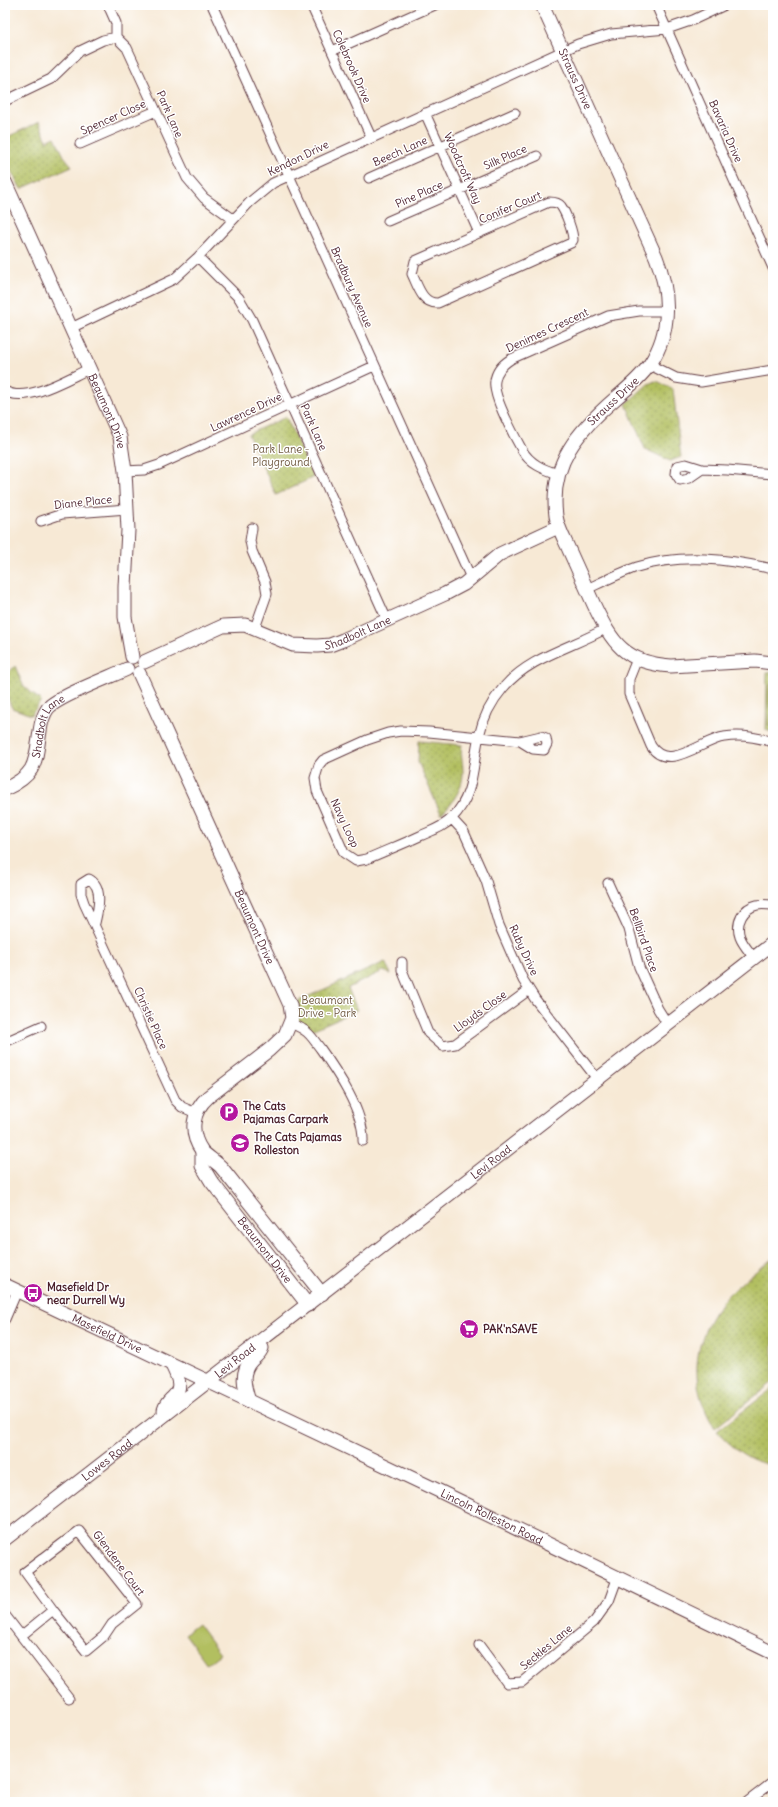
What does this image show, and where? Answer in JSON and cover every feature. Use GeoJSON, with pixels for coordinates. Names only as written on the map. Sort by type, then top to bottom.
{"type":"FeatureCollection","features":[{"type":"Feature","properties":{"kind":"street"},"geometry":{"type":"LineString","coordinates":[[5,101],[51,79],[80,51],[103,40],[116,37],[116,23],[108,5]]}},
{"type":"Feature","properties":{"kind":"street","name":"Bradbury Avenue"},"geometry":{"type":"LineString","coordinates":[[212,5],[471,578]]}},
{"type":"Feature","properties":{"kind":"street","name":"Colebrook Drive"},"geometry":{"type":"LineString","coordinates":[[311,5],[371,137]]}},
{"type":"Feature","properties":{"kind":"street"},"geometry":{"type":"LineString","coordinates":[[332,51],[435,5]]}},
{"type":"Feature","properties":{"kind":"street","name":"Strauss Drive"},"geometry":{"type":"LineString","coordinates":[[542,5],[658,262],[666,287],[667,311],[662,340],[650,365],[631,385],[584,428],[570,448],[558,474],[555,504],[558,527],[605,629],[619,647],[637,659],[658,665],[671,666],[755,662],[773,663]]}},
{"type":"Feature","properties":{"kind":"street","name":"Bavaria Drive"},"geometry":{"type":"LineString","coordinates":[[656,5],[773,268]]}},
{"type":"Feature","properties":{"kind":"street","name":"Kendon Drive"},"geometry":{"type":"LineString","coordinates":[[71,328],[167,284],[182,273],[233,219],[264,189],[289,175],[562,51],[611,34],[667,29],[693,20],[725,5]]}},
{"type":"Feature","properties":{"kind":"street","name":"Park Lane"},"geometry":{"type":"LineString","coordinates":[[116,37],[127,48],[187,178],[204,198],[233,219]]}},
{"type":"Feature","properties":{"kind":"street","name":"Spencer Close"},"geometry":{"type":"LineString","coordinates":[[80,144],[156,111]]}},
{"type":"Feature","properties":{"kind":"street","name":"Woodcroft Way"},"geometry":{"type":"LineString","coordinates":[[425,113],[479,233]]}},
{"type":"Feature","properties":{"kind":"street","name":"Beech Lane"},"geometry":{"type":"LineString","coordinates":[[369,178],[515,113]]}},
{"type":"Feature","properties":{"kind":"street","name":"Silk Place"},"geometry":{"type":"LineString","coordinates":[[460,190],[537,156]]}},
{"type":"Feature","properties":{"kind":"street","name":"Beaumont Drive"},"geometry":{"type":"LineString","coordinates":[[5,182],[120,437],[125,471],[127,509],[128,552],[124,601],[127,632],[136,665],[287,999],[292,1012],[290,1023]]}},
{"type":"Feature","properties":{"kind":"street","name":"Pine Place"},"geometry":{"type":"LineString","coordinates":[[388,221],[460,190]]}},
{"type":"Feature","properties":{"kind":"street","name":"Conifer Court"},"geometry":{"type":"LineString","coordinates":[[549,202],[556,202],[561,206],[573,234],[573,240],[571,243],[438,303],[431,303],[425,300],[412,274],[416,261],[479,233],[549,202]]}},
{"type":"Feature","properties":{"kind":"street","name":"Park Lane"},"geometry":{"type":"LineString","coordinates":[[198,257],[232,290],[245,308],[387,620]]}},
{"type":"Feature","properties":{"kind":"street","name":"Denimes Crescent"},"geometry":{"type":"LineString","coordinates":[[558,474],[537,466],[526,457],[522,450],[500,404],[495,388],[494,381],[500,368],[511,359],[608,316],[639,311],[667,311]]}},
{"type":"Feature","properties":{"kind":"street"},"geometry":{"type":"LineString","coordinates":[[650,365],[676,378],[701,382],[773,370]]}},
{"type":"Feature","properties":{"kind":"street","name":"Lawrence Drive"},"geometry":{"type":"LineString","coordinates":[[125,471],[144,470],[155,467],[374,366]]}},
{"type":"Feature","properties":{"kind":"street"},"geometry":{"type":"LineString","coordinates":[[5,391],[14,394],[29,394],[89,369]]}},
{"type":"Feature","properties":{"kind":"street"},"geometry":{"type":"LineString","coordinates":[[702,469],[735,470],[773,474]]}},
{"type":"Feature","properties":{"kind":"street","name":"Diane Place"},"geometry":{"type":"LineString","coordinates":[[41,521],[62,514],[127,509]]}},
{"type":"Feature","properties":{"kind":"street","name":"Shadbolt Lane"},"geometry":{"type":"LineString","coordinates":[[5,789],[19,782],[31,770],[36,756],[42,720],[51,705],[223,626],[245,625],[256,628],[293,645],[317,646],[343,640],[445,594],[471,578],[500,554],[558,527]]}},
{"type":"Feature","properties":{"kind":"street"},"geometry":{"type":"LineString","coordinates":[[252,528],[250,541],[252,551],[266,582],[267,594],[256,628]]}},
{"type":"Feature","properties":{"kind":"street"},"geometry":{"type":"LineString","coordinates":[[587,589],[637,567],[688,558],[720,559],[773,569]]}},
{"type":"Feature","properties":{"kind":"street","name":"Navy Loop"},"geometry":{"type":"LineString","coordinates":[[478,736],[414,730],[388,733],[367,740],[329,757],[319,765],[315,778],[317,791],[344,853],[356,861],[368,859],[440,827],[452,819],[465,801],[469,792],[478,736],[490,707],[510,680],[531,664],[605,629]]}},
{"type":"Feature","properties":{"kind":"street"},"geometry":{"type":"LineString","coordinates":[[637,659],[629,679],[629,694],[651,746],[657,753],[664,756],[674,757],[713,740],[733,735],[756,737],[773,742]]}},
{"type":"Feature","properties":{"kind":"street"},"geometry":{"type":"LineString","coordinates":[[478,736],[520,741]]}},
{"type":"Feature","properties":{"kind":"street","name":"Ruby Drive"},"geometry":{"type":"LineString","coordinates":[[452,819],[466,836],[486,881],[499,925],[529,990],[598,1080]]}},
{"type":"Feature","properties":{"kind":"street","name":"Bellbird Place"},"geometry":{"type":"LineString","coordinates":[[608,884],[629,929],[639,967],[658,1009],[668,1025]]}},
{"type":"Feature","properties":{"kind":"street"},"geometry":{"type":"LineString","coordinates":[[754,958],[740,937],[738,926],[739,922],[744,913],[752,907],[773,905]]}},
{"type":"Feature","properties":{"kind":"street","name":"Christie Place"},"geometry":{"type":"LineString","coordinates":[[95,924],[175,1100],[182,1107],[196,1113]]}},
{"type":"Feature","properties":{"kind":"street","name":"Levi Road"},"geometry":{"type":"LineString","coordinates":[[209,1382],[773,943]]}},
{"type":"Feature","properties":{"kind":"street","name":"Lloyds Close"},"geometry":{"type":"LineString","coordinates":[[402,962],[402,970],[428,1033],[443,1046],[455,1044],[529,990]]}},
{"type":"Feature","properties":{"kind":"street"},"geometry":{"type":"LineString","coordinates":[[196,1113],[208,1097],[279,1042],[285,1035],[290,1023],[304,1030],[310,1035],[337,1071],[362,1125],[363,1141]]}},
{"type":"Feature","properties":{"kind":"street"},"geometry":{"type":"LineString","coordinates":[[5,1042],[41,1026]]}},
{"type":"Feature","properties":{"kind":"street","name":"Beaumont Drive"},"geometry":{"type":"LineString","coordinates":[[196,1113],[194,1134],[202,1152],[202,1166],[205,1173],[308,1305]]}},
{"type":"Feature","properties":{"kind":"street","name":"Beaumont Drive"},"geometry":{"type":"LineString","coordinates":[[202,1152],[212,1158],[221,1167],[260,1218],[322,1294]]}},
{"type":"Feature","properties":{"kind":"street"},"geometry":{"type":"LineString","coordinates":[[247,1227],[260,1218]]}},
{"type":"Feature","properties":{"kind":"street","name":"Masefield Drive"},"geometry":{"type":"LineString","coordinates":[[5,1285],[209,1382]]}},
{"type":"Feature","properties":{"kind":"street"},"geometry":{"type":"LineString","coordinates":[[5,1319],[17,1291]]}},
{"type":"Feature","properties":{"kind":"street"},"geometry":{"type":"LineString","coordinates":[[249,1401],[245,1387],[245,1371],[247,1365],[260,1353],[263,1340]]}},
{"type":"Feature","properties":{"kind":"street"},"geometry":{"type":"LineString","coordinates":[[160,1419],[166,1404],[178,1391],[179,1381],[172,1365]]}},
{"type":"Feature","properties":{"kind":"street","name":"Lincoln Rolleston Road"},"geometry":{"type":"LineString","coordinates":[[209,1382],[439,1491],[617,1579],[773,1653]]}},
{"type":"Feature","properties":{"kind":"street","name":"Lowes Road"},"geometry":{"type":"LineString","coordinates":[[5,1540],[209,1382]]}},
{"type":"Feature","properties":{"kind":"street","name":"Glendene Court"},"geometry":{"type":"LineString","coordinates":[[79,1531],[137,1604],[112,1624],[104,1636],[86,1651],[53,1610],[25,1572],[79,1531]]}},
{"type":"Feature","properties":{"kind":"street","name":"Seckles Lane"},"geometry":{"type":"LineString","coordinates":[[479,1645],[507,1683],[522,1682],[594,1622],[609,1601],[617,1579]]}},
{"type":"Feature","properties":{"kind":"street"},"geometry":{"type":"LineString","coordinates":[[21,1636],[53,1610]]}},
{"type":"Feature","properties":{"kind":"street"},"geometry":{"type":"LineString","coordinates":[[5,1615],[69,1698]]}},
{"type":"Feature","properties":{"kind":"street"},"geometry":{"type":"LineString","coordinates":[[748,1802],[773,1782]]}},
{"type":"Feature","properties":{"kind":"green space"},"geometry":{"type":"Polygon","coordinates":[[[39,122],[47,141],[55,137],[64,156],[72,166],[21,189],[5,160],[5,138],[39,122]]]}},
{"type":"Feature","properties":{"kind":"green space"},"geometry":{"type":"Polygon","coordinates":[[[655,381],[673,389],[681,457],[670,461],[645,449],[626,404],[648,384],[655,381]]]}},
{"type":"Feature","properties":{"kind":"green space","name":"Park Lane - Playground"},"geometry":{"type":"Polygon","coordinates":[[[286,417],[314,477],[276,495],[248,434],[286,417]]]}},
{"type":"Feature","properties":{"kind":"green space"},"geometry":{"type":"Polygon","coordinates":[[[15,666],[23,685],[41,701],[31,715],[12,708],[5,693],[5,676],[15,666]]]}},
{"type":"Feature","properties":{"kind":"green space"},"geometry":{"type":"Polygon","coordinates":[[[773,671],[773,733],[766,730],[767,672],[773,671]]]}},
{"type":"Feature","properties":{"kind":"green space"},"geometry":{"type":"Polygon","coordinates":[[[769,685],[773,685],[773,725],[768,725],[769,685]]]}},
{"type":"Feature","properties":{"kind":"green space"},"geometry":{"type":"Polygon","coordinates":[[[419,741],[462,745],[462,782],[450,805],[441,814],[418,762],[419,741]]]}},
{"type":"Feature","properties":{"kind":"green space","name":"Beaumont Drive - Park"},"geometry":{"type":"Polygon","coordinates":[[[385,962],[391,974],[383,971],[348,988],[357,1010],[312,1030],[297,1020],[294,1004],[300,1000],[385,962]]]}},
{"type":"Feature","properties":{"kind":"green space"},"geometry":{"type":"Polygon","coordinates":[[[773,1258],[773,1382],[715,1428],[706,1411],[700,1394],[697,1377],[701,1343],[707,1326],[716,1310],[728,1295],[773,1258]]]}},
{"type":"Feature","properties":{"kind":"green space"},"geometry":{"type":"Polygon","coordinates":[[[773,1388],[773,1465],[765,1464],[749,1458],[729,1443],[717,1431],[773,1388]]]}},
{"type":"Feature","properties":{"kind":"green space"},"geometry":{"type":"Polygon","coordinates":[[[198,1624],[220,1654],[207,1664],[185,1634],[198,1624]]]}},
{"type":"Feature","properties":{"kind":"place","name":"The Cats Pajamas Carpark"},"geometry":{"type":"Point","coordinates":[229,1112]}},
{"type":"Feature","properties":{"kind":"place","name":"The Cats Pajamas Rolleston"},"geometry":{"type":"Point","coordinates":[240,1143]}},
{"type":"Feature","properties":{"kind":"place","name":"Masefield Dr near Durrell Wy"},"geometry":{"type":"Point","coordinates":[33,1293]}},
{"type":"Feature","properties":{"kind":"place","name":"PAK'nSAVE"},"geometry":{"type":"Point","coordinates":[469,1329]}}]}
